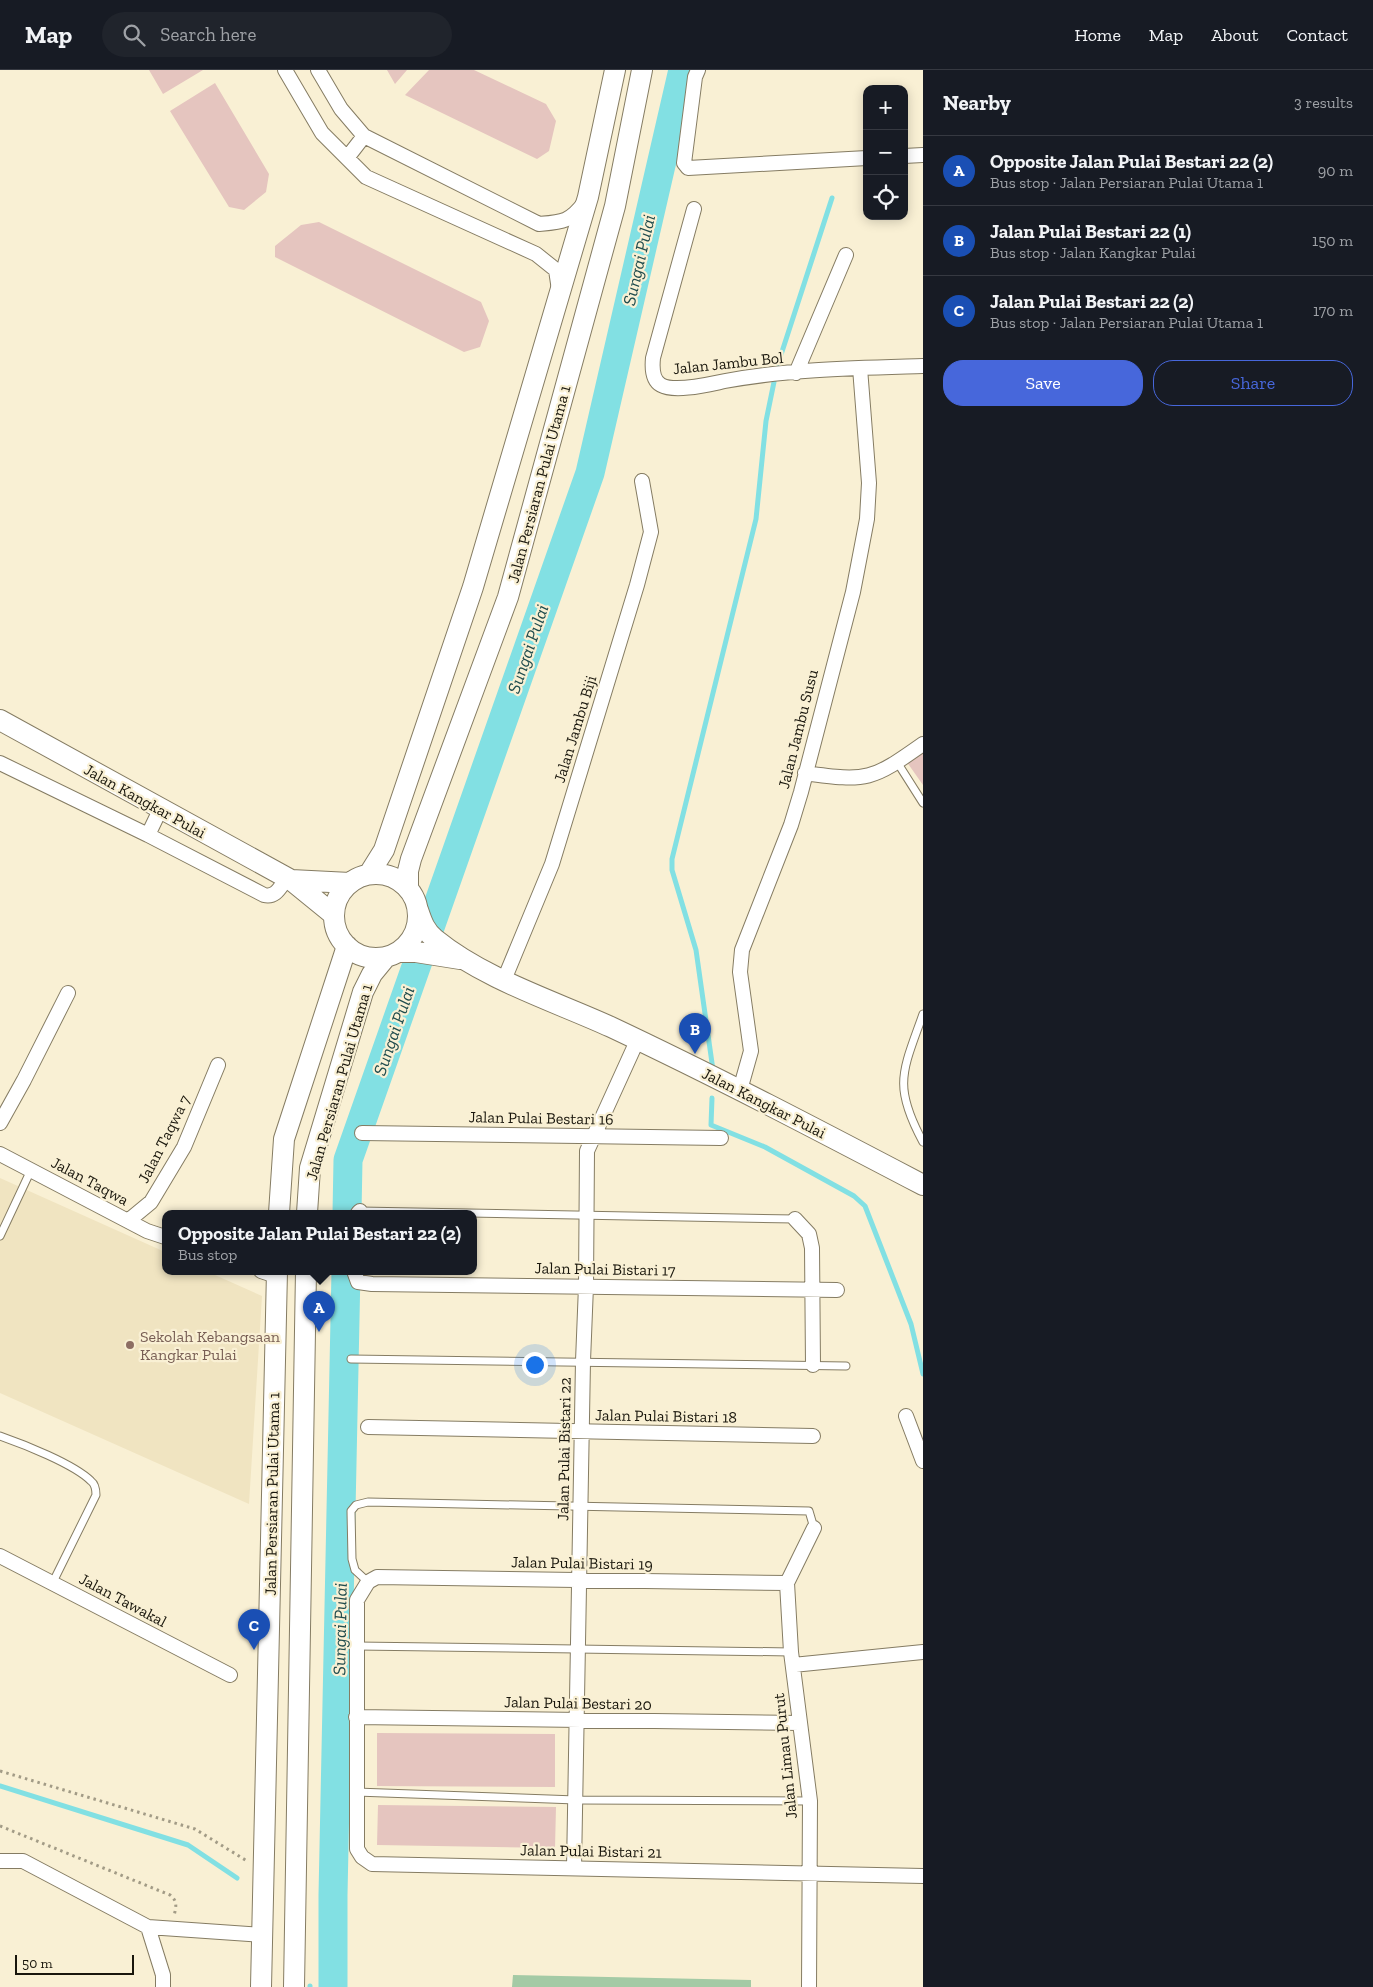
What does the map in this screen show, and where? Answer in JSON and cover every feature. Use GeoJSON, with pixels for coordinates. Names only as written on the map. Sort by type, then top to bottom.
{"type":"FeatureCollection","features":[{"type":"Feature","properties":{"kind":"main road","name":"Jalan Persiaran Pulai Utama 1"},"geometry":{"type":"LineString","coordinates":[[370,874],[384,850],[473,588],[588,197],[615,70]]}},
{"type":"Feature","properties":{"kind":"main road"},"geometry":{"type":"LineString","coordinates":[[641,79],[652,70]]}},
{"type":"Feature","properties":{"kind":"main road","name":"Jalan Persiaran Pulai Utama 1"},"geometry":{"type":"LineString","coordinates":[[408,888],[408,871],[411,859],[508,598],[615,206],[641,79]]}},
{"type":"Feature","properties":{"kind":"main road","name":"Jalan Kangkar Pulai"},"geometry":{"type":"LineString","coordinates":[[0,720],[160,810],[289,879],[334,915]]}},
{"type":"Feature","properties":{"kind":"main road"},"geometry":{"type":"LineString","coordinates":[[370,874],[391,876],[408,888],[416,942],[366,956],[347,946],[338,932],[334,915],[338,899],[350,883],[370,874]]}},
{"type":"Feature","properties":{"kind":"main road","name":"Jalan Kangkar Pulai"},"geometry":{"type":"LineString","coordinates":[[289,879],[350,883]]}},
{"type":"Feature","properties":{"kind":"main road","name":"Jalan Persiaran Pulai Utama 1"},"geometry":{"type":"LineString","coordinates":[[307,1210],[310,1168],[360,1001],[372,974],[416,942]]}},
{"type":"Feature","properties":{"kind":"main road","name":"Jalan Kangkar Pulai"},"geometry":{"type":"LineString","coordinates":[[416,942],[469,961],[504,980],[740,1090],[923,1185]]}},
{"type":"Feature","properties":{"kind":"main road","name":"Jalan Persiaran Pulai Utama 1"},"geometry":{"type":"LineString","coordinates":[[279,1210],[284,1139],[347,946]]}},
{"type":"Feature","properties":{"kind":"main road","name":"Jalan Persiaran Pulai Utama 1"},"geometry":{"type":"LineString","coordinates":[[261,1987],[271,1275]]}},
{"type":"Feature","properties":{"kind":"main road","name":"Jalan Persiaran Pulai Utama 1"},"geometry":{"type":"LineString","coordinates":[[294,1987],[306,1275]]}},
{"type":"Feature","properties":{"kind":"street"},"geometry":{"type":"LineString","coordinates":[[285,70],[322,134],[366,177],[536,254],[556,270],[560,293]]}},
{"type":"Feature","properties":{"kind":"street"},"geometry":{"type":"LineString","coordinates":[[318,70],[341,109],[364,136],[539,224],[557,223],[574,217],[588,197]]}},
{"type":"Feature","properties":{"kind":"street"},"geometry":{"type":"LineString","coordinates":[[698,70],[695,76],[684,163],[688,168],[863,158]]}},
{"type":"Feature","properties":{"kind":"street"},"geometry":{"type":"LineString","coordinates":[[347,158],[364,136]]}},
{"type":"Feature","properties":{"kind":"street"},"geometry":{"type":"LineString","coordinates":[[908,156],[923,155]]}},
{"type":"Feature","properties":{"kind":"street","name":"Jalan Jambu Bol"},"geometry":{"type":"LineString","coordinates":[[694,209],[671,296],[655,344],[652,369],[655,380],[662,386],[678,388],[751,376],[860,368],[923,366]]}},
{"type":"Feature","properties":{"kind":"street"},"geometry":{"type":"LineString","coordinates":[[796,373],[846,255]]}},
{"type":"Feature","properties":{"kind":"street","name":"Jalan Jambu Susu"},"geometry":{"type":"LineString","coordinates":[[740,1090],[751,1051],[740,972],[742,950],[791,825],[853,592],[868,520],[869,483],[860,368]]}},
{"type":"Feature","properties":{"kind":"street","name":"Jalan Jambu Biji"},"geometry":{"type":"LineString","coordinates":[[504,980],[552,864],[637,585],[651,532],[642,481]]}},
{"type":"Feature","properties":{"kind":"street"},"geometry":{"type":"LineString","coordinates":[[805,773],[844,779],[868,777],[886,770],[923,744]]}},
{"type":"Feature","properties":{"kind":"street"},"geometry":{"type":"LineString","coordinates":[[0,763],[148,835],[264,895],[270,896],[275,894],[289,879]]}},
{"type":"Feature","properties":{"kind":"street"},"geometry":{"type":"LineString","coordinates":[[148,835],[160,810]]}},
{"type":"Feature","properties":{"kind":"street"},"geometry":{"type":"LineString","coordinates":[[0,1123],[68,993]]}},
{"type":"Feature","properties":{"kind":"street","name":"Jalan Pulai Bistari 22"},"geometry":{"type":"LineString","coordinates":[[574,1868],[587,1151],[637,1041]]}},
{"type":"Feature","properties":{"kind":"street","name":"Jalan Taqwa 7"},"geometry":{"type":"LineString","coordinates":[[128,1221],[152,1202],[184,1147],[218,1065]]}},
{"type":"Feature","properties":{"kind":"street","name":"Jalan Pulai Bestari 16"},"geometry":{"type":"LineString","coordinates":[[362,1133],[721,1138]]}},
{"type":"Feature","properties":{"kind":"street","name":"Jalan Taqwa"},"geometry":{"type":"LineString","coordinates":[[0,1154],[128,1221],[162,1236]]}},
{"type":"Feature","properties":{"kind":"street"},"geometry":{"type":"LineString","coordinates":[[795,1218],[809,1234],[813,1256],[813,1365]]}},
{"type":"Feature","properties":{"kind":"street","name":"Jalan Pulai Bistari 17"},"geometry":{"type":"LineString","coordinates":[[355,1275],[358,1282],[372,1284],[837,1290]]}},
{"type":"Feature","properties":{"kind":"street"},"geometry":{"type":"LineString","coordinates":[[906,1416],[923,1461]]}},
{"type":"Feature","properties":{"kind":"street","name":"Jalan Pulai Bistari 18"},"geometry":{"type":"LineString","coordinates":[[368,1428],[813,1436]]}},
{"type":"Feature","properties":{"kind":"street","name":"Jalan Limau Purut"},"geometry":{"type":"LineString","coordinates":[[808,1987],[810,1801],[792,1659],[787,1583],[814,1528]]}},
{"type":"Feature","properties":{"kind":"street","name":"Jalan Tawakal"},"geometry":{"type":"LineString","coordinates":[[0,1556],[230,1675]]}},
{"type":"Feature","properties":{"kind":"street"},"geometry":{"type":"LineString","coordinates":[[356,1792],[357,1600],[372,1579]]}},
{"type":"Feature","properties":{"kind":"street","name":"Jalan Pulai Bistari 19"},"geometry":{"type":"LineString","coordinates":[[372,1579],[787,1583]]}},
{"type":"Feature","properties":{"kind":"street"},"geometry":{"type":"LineString","coordinates":[[792,1659],[923,1652]]}},
{"type":"Feature","properties":{"kind":"street","name":"Jalan Pulai Bestari 20"},"geometry":{"type":"LineString","coordinates":[[356,1717],[800,1723]]}},
{"type":"Feature","properties":{"kind":"street","name":"Jalan Pulai Bistari 21"},"geometry":{"type":"LineString","coordinates":[[356,1792],[357,1849],[362,1857],[372,1864],[923,1876]]}},
{"type":"Feature","properties":{"kind":"street"},"geometry":{"type":"LineString","coordinates":[[0,1860],[23,1862],[148,1927],[262,1936]]}},
{"type":"Feature","properties":{"kind":"street"},"geometry":{"type":"LineString","coordinates":[[148,1927],[163,1975],[163,1987]]}},
{"type":"Feature","properties":{"kind":"lane"},"geometry":{"type":"LineString","coordinates":[[897,762],[923,803]]}},
{"type":"Feature","properties":{"kind":"lane"},"geometry":{"type":"LineString","coordinates":[[923,1014],[904,1066],[902,1080],[904,1098],[923,1142]]}},
{"type":"Feature","properties":{"kind":"lane"},"geometry":{"type":"LineString","coordinates":[[0,1236],[31,1170]]}},
{"type":"Feature","properties":{"kind":"lane"},"geometry":{"type":"LineString","coordinates":[[477,1214],[795,1218]]}},
{"type":"Feature","properties":{"kind":"lane"},"geometry":{"type":"LineString","coordinates":[[351,1359],[846,1366]]}},
{"type":"Feature","properties":{"kind":"lane"},"geometry":{"type":"LineString","coordinates":[[0,1436],[58,1460],[91,1480],[95,1486],[96,1495],[53,1582]]}},
{"type":"Feature","properties":{"kind":"lane"},"geometry":{"type":"LineString","coordinates":[[372,1579],[355,1570],[352,1559],[351,1511],[356,1505],[368,1502],[809,1511],[814,1528]]}},
{"type":"Feature","properties":{"kind":"lane"},"geometry":{"type":"LineString","coordinates":[[357,1646],[578,1650],[792,1659]]}},
{"type":"Feature","properties":{"kind":"lane"},"geometry":{"type":"LineString","coordinates":[[356,1792],[576,1800],[810,1801]]}},
{"type":"Feature","properties":{"kind":"path"},"geometry":{"type":"LineString","coordinates":[[0,1771],[195,1829],[263,1871]]}},
{"type":"Feature","properties":{"kind":"path"},"geometry":{"type":"LineString","coordinates":[[0,1826],[170,1896],[175,1899],[176,1904],[172,1929]]}},
{"type":"Feature","properties":{"kind":"shaded area","name":"Sekolah Kebangsaan Kangkar Pulai"},"geometry":{"type":"Polygon","coordinates":[[[0,1178],[162,1251],[162,1275],[215,1275],[262,1296],[249,1504],[0,1393],[0,1178]]]}},
{"type":"Feature","properties":{"kind":"green space"},"geometry":{"type":"Polygon","coordinates":[[[513,1975],[751,1980],[751,1987],[512,1987],[513,1975]]]}},
{"type":"Feature","properties":{"kind":"building"},"geometry":{"type":"Polygon","coordinates":[[[149,70],[203,70],[163,94],[149,70]]]}},
{"type":"Feature","properties":{"kind":"building"},"geometry":{"type":"Polygon","coordinates":[[[387,70],[407,70],[395,84],[387,70]]]}},
{"type":"Feature","properties":{"kind":"building"},"geometry":{"type":"Polygon","coordinates":[[[429,70],[474,70],[546,104],[556,121],[549,151],[537,159],[405,95],[429,70]]]}},
{"type":"Feature","properties":{"kind":"building"},"geometry":{"type":"Polygon","coordinates":[[[215,83],[269,174],[266,192],[244,210],[229,207],[170,111],[215,83]]]}},
{"type":"Feature","properties":{"kind":"building"},"geometry":{"type":"Polygon","coordinates":[[[319,222],[481,302],[489,321],[480,347],[464,352],[275,257],[275,246],[301,225],[319,222]]]}},
{"type":"Feature","properties":{"kind":"building"},"geometry":{"type":"Polygon","coordinates":[[[923,745],[923,785],[904,758],[923,745]]]}},
{"type":"Feature","properties":{"kind":"building"},"geometry":{"type":"Polygon","coordinates":[[[377,1733],[555,1734],[555,1787],[377,1786],[377,1733]]]}},
{"type":"Feature","properties":{"kind":"building"},"geometry":{"type":"Polygon","coordinates":[[[378,1805],[556,1807],[555,1848],[377,1845],[378,1805]]]}},
{"type":"Feature","properties":{"kind":"waterway","name":"Sungai Pulai"},"geometry":{"type":"LineString","coordinates":[[347,1210],[348,1160],[590,473],[682,74]]}},
{"type":"Feature","properties":{"kind":"waterway"},"geometry":{"type":"LineString","coordinates":[[778,364],[832,198]]}},
{"type":"Feature","properties":{"kind":"waterway"},"geometry":{"type":"LineString","coordinates":[[713,1070],[696,950],[672,870],[672,859],[756,519],[766,421],[774,382]]}},
{"type":"Feature","properties":{"kind":"waterway"},"geometry":{"type":"LineString","coordinates":[[712,1098],[711,1125],[765,1147],[854,1196],[865,1206],[911,1324],[923,1374]]}},
{"type":"Feature","properties":{"kind":"waterway","name":"Sungai Pulai"},"geometry":{"type":"LineString","coordinates":[[333,1987],[333,1895],[346,1275]]}},
{"type":"Feature","properties":{"kind":"waterway"},"geometry":{"type":"LineString","coordinates":[[0,1786],[188,1845],[237,1878]]}},
{"type":"Feature","properties":{"kind":"place","name":"Jalan Pulai Bestari 22 (1)"},"geometry":{"type":"Point","coordinates":[695,1054]}},
{"type":"Feature","properties":{"kind":"place","name":"Opposite Jalan Pulai Bestari 22 (2)"},"geometry":{"type":"Point","coordinates":[319,1332]}},
{"type":"Feature","properties":{"kind":"place","name":"Sekolah Kebangsaan Kangkar Pulai"},"geometry":{"type":"Point","coordinates":[130,1345]}},
{"type":"Feature","properties":{"kind":"place","name":"Jalan Pulai Bestari 22 (2)"},"geometry":{"type":"Point","coordinates":[254,1650]}}]}
